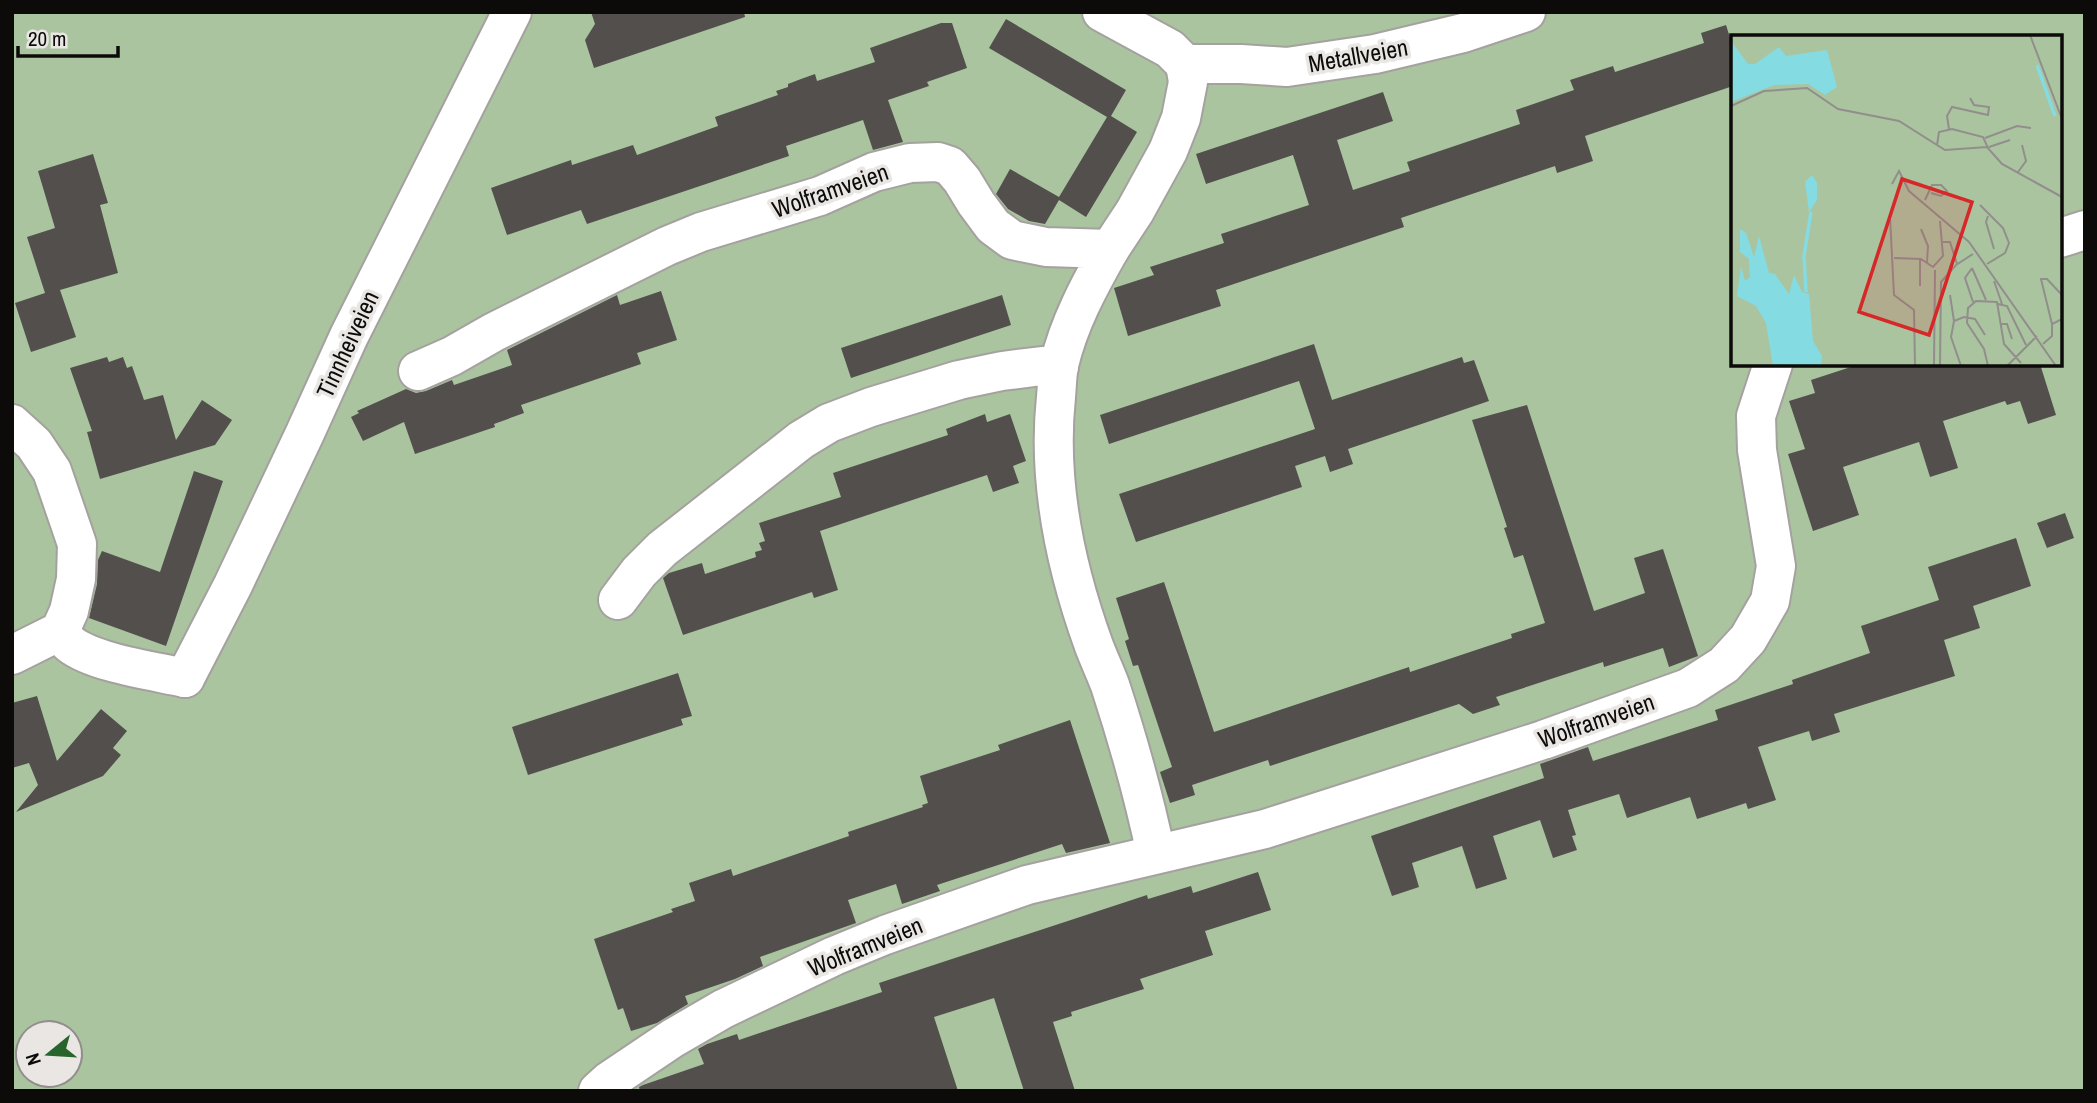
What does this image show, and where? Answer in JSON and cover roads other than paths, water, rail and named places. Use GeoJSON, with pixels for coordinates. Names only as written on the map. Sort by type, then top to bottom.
{"type":"FeatureCollection","features":[{"type":"Feature","properties":{"kind":"street","name":"Tinnheiveien"},"geometry":{"type":"LineString","coordinates":[[60,631],[69,643],[89,654],[185,678],[244,562],[349,336],[512,12]]}},
{"type":"Feature","properties":{"kind":"street"},"geometry":{"type":"LineString","coordinates":[[1102,12],[1170,49],[1185,64],[1188,82],[1181,118],[1168,151],[1135,211],[1085,291],[1059,367],[1054,418],[1053,461],[1067,556],[1140,787],[1156,854]]}},
{"type":"Feature","properties":{"kind":"street","name":"Metallveien"},"geometry":{"type":"LineString","coordinates":[[1185,64],[1287,67],[1362,56],[1451,36],[1526,12]]}},
{"type":"Feature","properties":{"kind":"street","name":"Wolframveien"},"geometry":{"type":"LineString","coordinates":[[418,371],[667,246],[701,232],[820,197],[874,173],[910,163],[938,162],[950,166],[993,226],[1012,240],[1046,247],[1110,249]]}},
{"type":"Feature","properties":{"kind":"street"},"geometry":{"type":"LineString","coordinates":[[2062,237],[2085,230]]}},
{"type":"Feature","properties":{"kind":"street"},"geometry":{"type":"LineString","coordinates":[[618,600],[639,572],[662,549],[801,440],[829,424],[871,407],[959,380],[1002,371],[1042,366],[1059,367]]}},
{"type":"Feature","properties":{"kind":"street","name":"Wolframveien"},"geometry":{"type":"LineString","coordinates":[[598,1091],[673,1038],[723,1009],[885,935],[1027,886],[1265,829],[1504,752],[1688,688],[1724,665],[1748,639],[1770,601],[1776,566],[1757,450],[1756,416],[1772,366]]}},
{"type":"Feature","properties":{"kind":"street"},"geometry":{"type":"LineString","coordinates":[[12,424],[34,444],[52,471],[77,544],[76,579],[69,611],[60,631],[12,655]]}}]}
